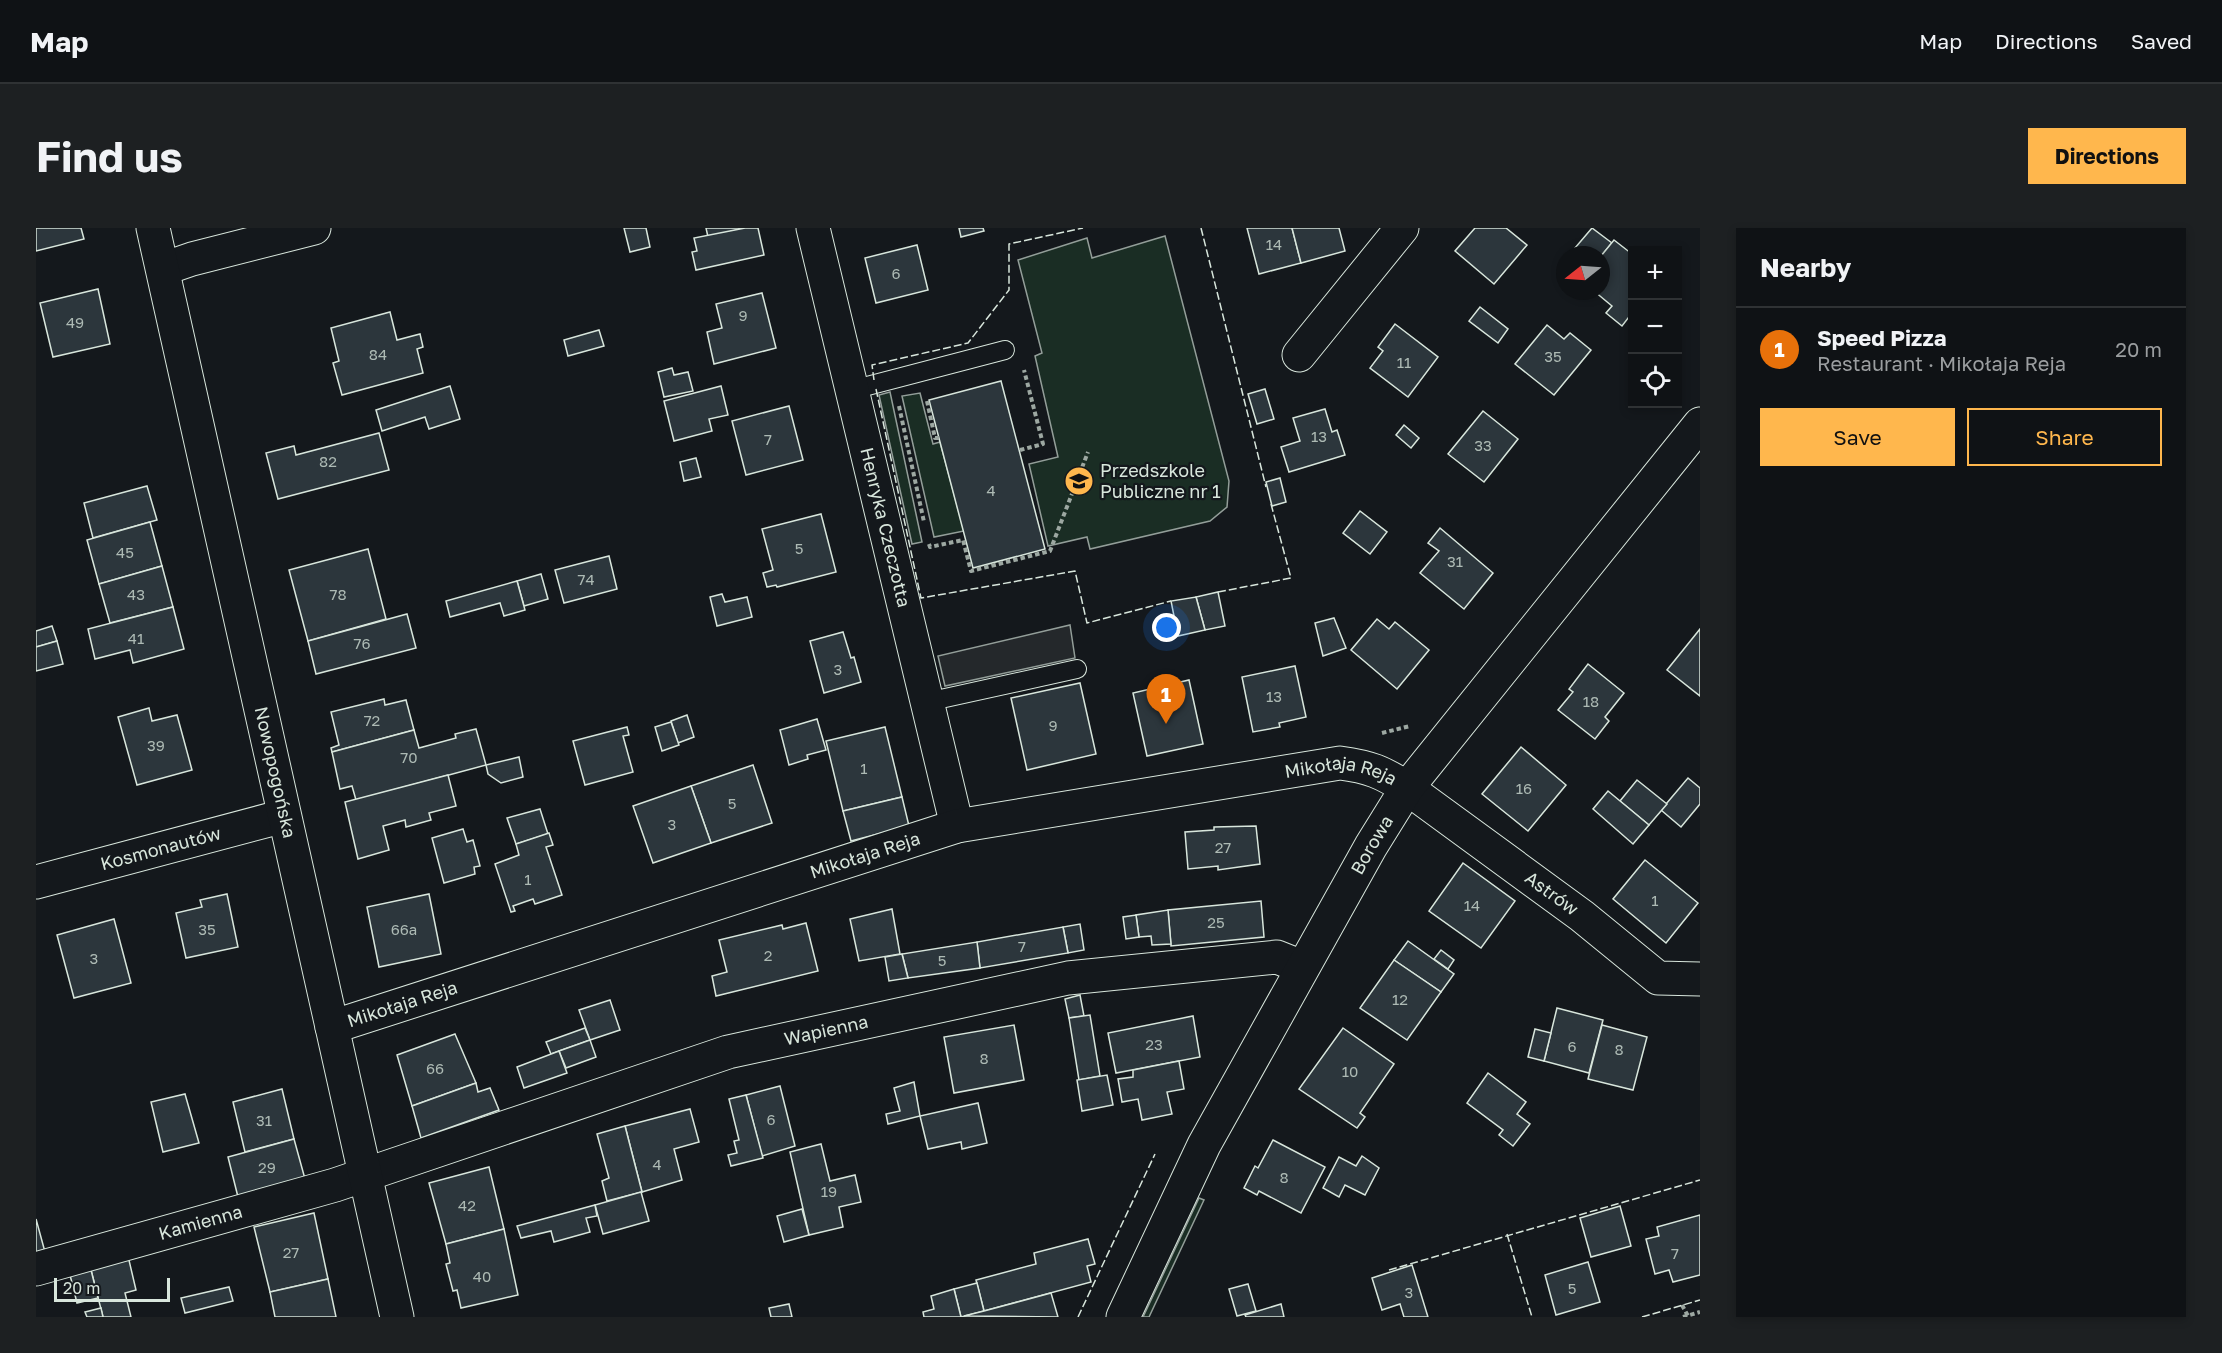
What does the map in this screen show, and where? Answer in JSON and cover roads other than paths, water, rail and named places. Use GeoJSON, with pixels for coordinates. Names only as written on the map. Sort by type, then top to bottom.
{"type":"FeatureCollection","features":[{"type":"Feature","properties":{"kind":"street","name":"Nowopogońska"},"geometry":{"type":"LineString","coordinates":[[153,228],[397,1317]]}},
{"type":"Feature","properties":{"kind":"street"},"geometry":{"type":"LineString","coordinates":[[163,269],[314,228]]}},
{"type":"Feature","properties":{"kind":"street","name":"Henryka Czeczotta"},"geometry":{"type":"LineString","coordinates":[[813,228],[957,826]]}},
{"type":"Feature","properties":{"kind":"street"},"geometry":{"type":"LineString","coordinates":[[1299,355],[1402,228]]}},
{"type":"Feature","properties":{"kind":"street","name":"Borowa"},"geometry":{"type":"LineString","coordinates":[[1123,1317],[1204,1146],[1302,967],[1407,788],[1700,424]]}},
{"type":"Feature","properties":{"kind":"street","name":"Mikołaja Reja"},"geometry":{"type":"LineString","coordinates":[[332,1028],[957,826],[1332,763],[1384,773],[1407,788]]}},
{"type":"Feature","properties":{"kind":"street","name":"Astrów"},"geometry":{"type":"LineString","coordinates":[[1407,788],[1582,916],[1658,978],[1700,978]]}},
{"type":"Feature","properties":{"kind":"street","name":"Kosmonautów"},"geometry":{"type":"LineString","coordinates":[[36,882],[284,816]]}},
{"type":"Feature","properties":{"kind":"street","name":"Wapienna"},"geometry":{"type":"LineString","coordinates":[[365,1175],[728,1052],[1068,978],[1277,957],[1302,967]]}},
{"type":"Feature","properties":{"kind":"street","name":"Kamienna"},"geometry":{"type":"LineString","coordinates":[[36,1269],[365,1175]]}},
{"type":"Feature","properties":{"kind":"lane"},"geometry":{"type":"LineString","coordinates":[[852,390],[1005,350]]}},
{"type":"Feature","properties":{"kind":"lane"},"geometry":{"type":"LineString","coordinates":[[927,702],[1077,669]]}},
{"type":"Feature","properties":{"kind":"place","name":"Przedszkole Publiczne nr 1"},"geometry":{"type":"Point","coordinates":[1079,481]}},
{"type":"Feature","properties":{"kind":"place","name":"Speed Pizza"},"geometry":{"type":"Point","coordinates":[1166,724]}}]}
